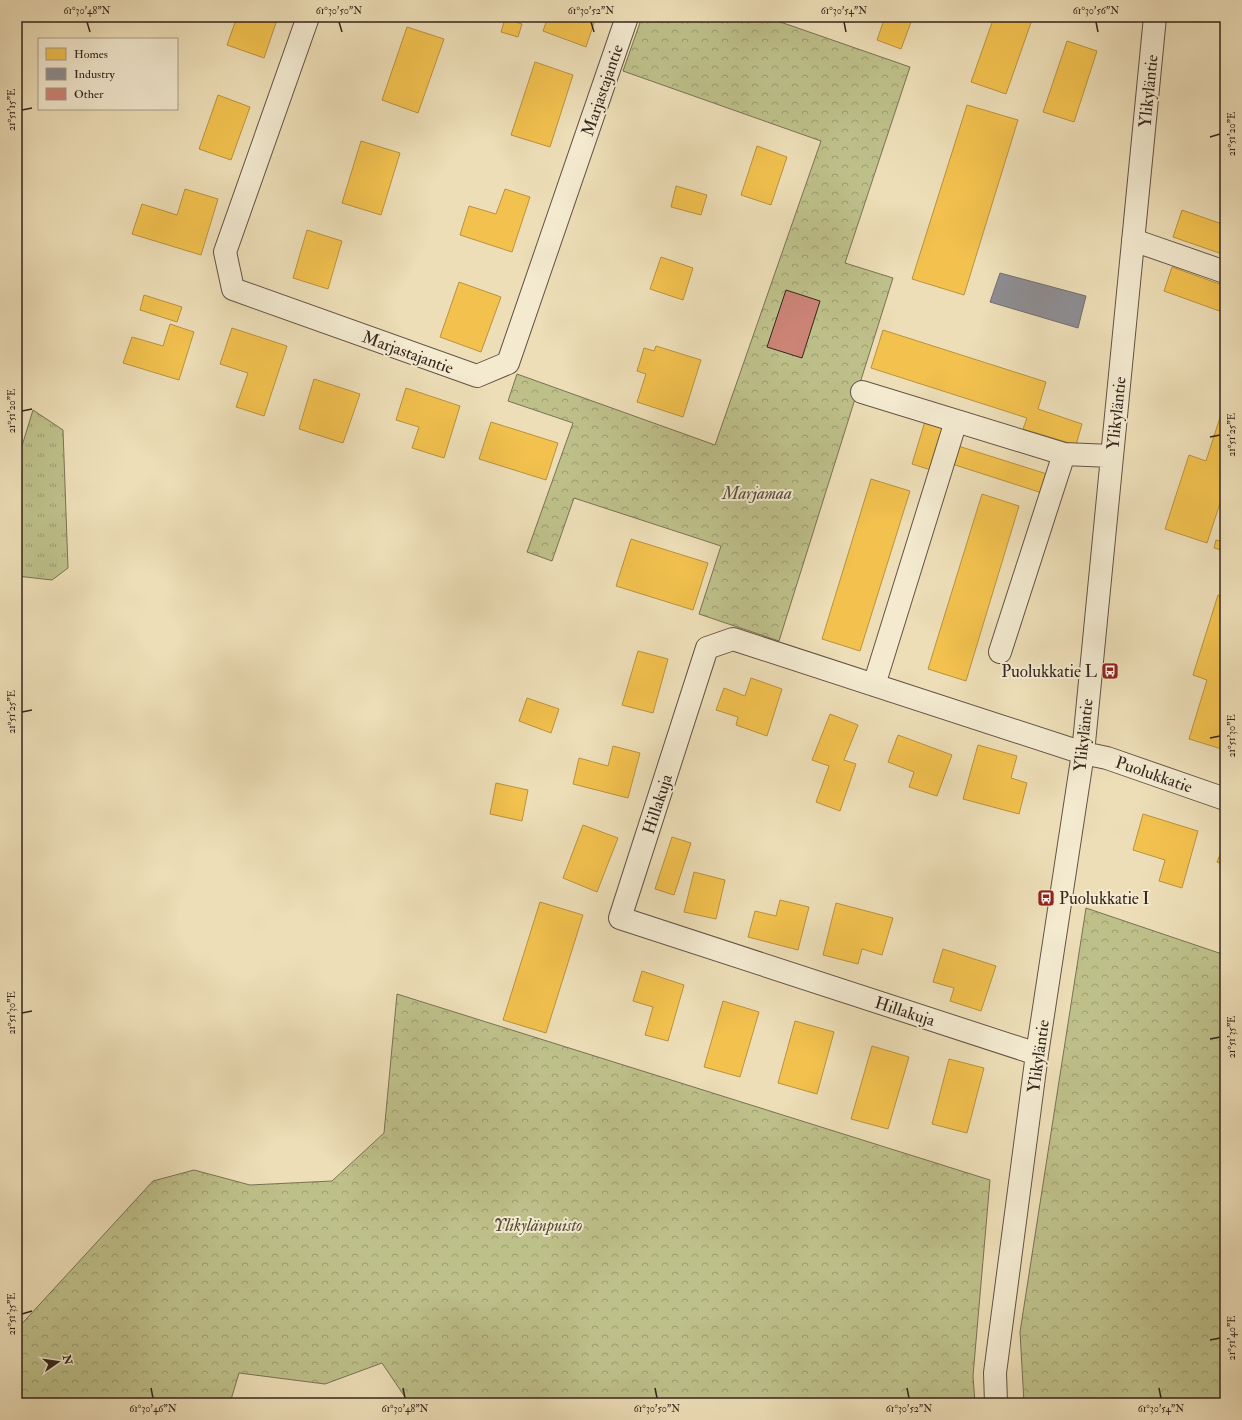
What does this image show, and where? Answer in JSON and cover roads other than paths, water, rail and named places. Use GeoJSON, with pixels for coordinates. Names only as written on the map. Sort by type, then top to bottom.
{"type":"FeatureCollection","features":[{"type":"Feature","properties":{"kind":"street","name":"Marjastajantie"},"geometry":{"type":"LineString","coordinates":[[308,17],[225,252],[233,289],[477,376],[508,363],[627,17]]}},
{"type":"Feature","properties":{"kind":"street","name":"Ylikyläntie"},"geometry":{"type":"LineString","coordinates":[[996,1403],[995,1373],[1037,1054],[1082,753],[1155,17]]}},
{"type":"Feature","properties":{"kind":"street"},"geometry":{"type":"LineString","coordinates":[[1133,240],[1225,272]]}},
{"type":"Feature","properties":{"kind":"street"},"geometry":{"type":"LineString","coordinates":[[862,392],[1064,454],[1112,456]]}},
{"type":"Feature","properties":{"kind":"street"},"geometry":{"type":"LineString","coordinates":[[874,685],[956,421]]}},
{"type":"Feature","properties":{"kind":"street"},"geometry":{"type":"LineString","coordinates":[[1000,652],[1064,454]]}},
{"type":"Feature","properties":{"kind":"street","name":"Hillakuja"},"geometry":{"type":"LineString","coordinates":[[1037,1054],[620,918],[707,648],[733,639],[1082,753]]}},
{"type":"Feature","properties":{"kind":"street","name":"Puolukkatie"},"geometry":{"type":"LineString","coordinates":[[1082,753],[1107,758],[1225,799]]}},
{"type":"Feature","properties":{"kind":"place","name":"Puolukkatie L"},"geometry":{"type":"Point","coordinates":[1110,671]}},
{"type":"Feature","properties":{"kind":"place","name":"Puolukkatie I"},"geometry":{"type":"Point","coordinates":[1046,898]}},
{"type":"Feature","properties":{"kind":"park label","name":"Marjamaa"},"geometry":{"type":"Point","coordinates":[757,493]}},
{"type":"Feature","properties":{"kind":"park label","name":"Ylikylänpuisto"},"geometry":{"type":"Point","coordinates":[538,1225]}}]}
